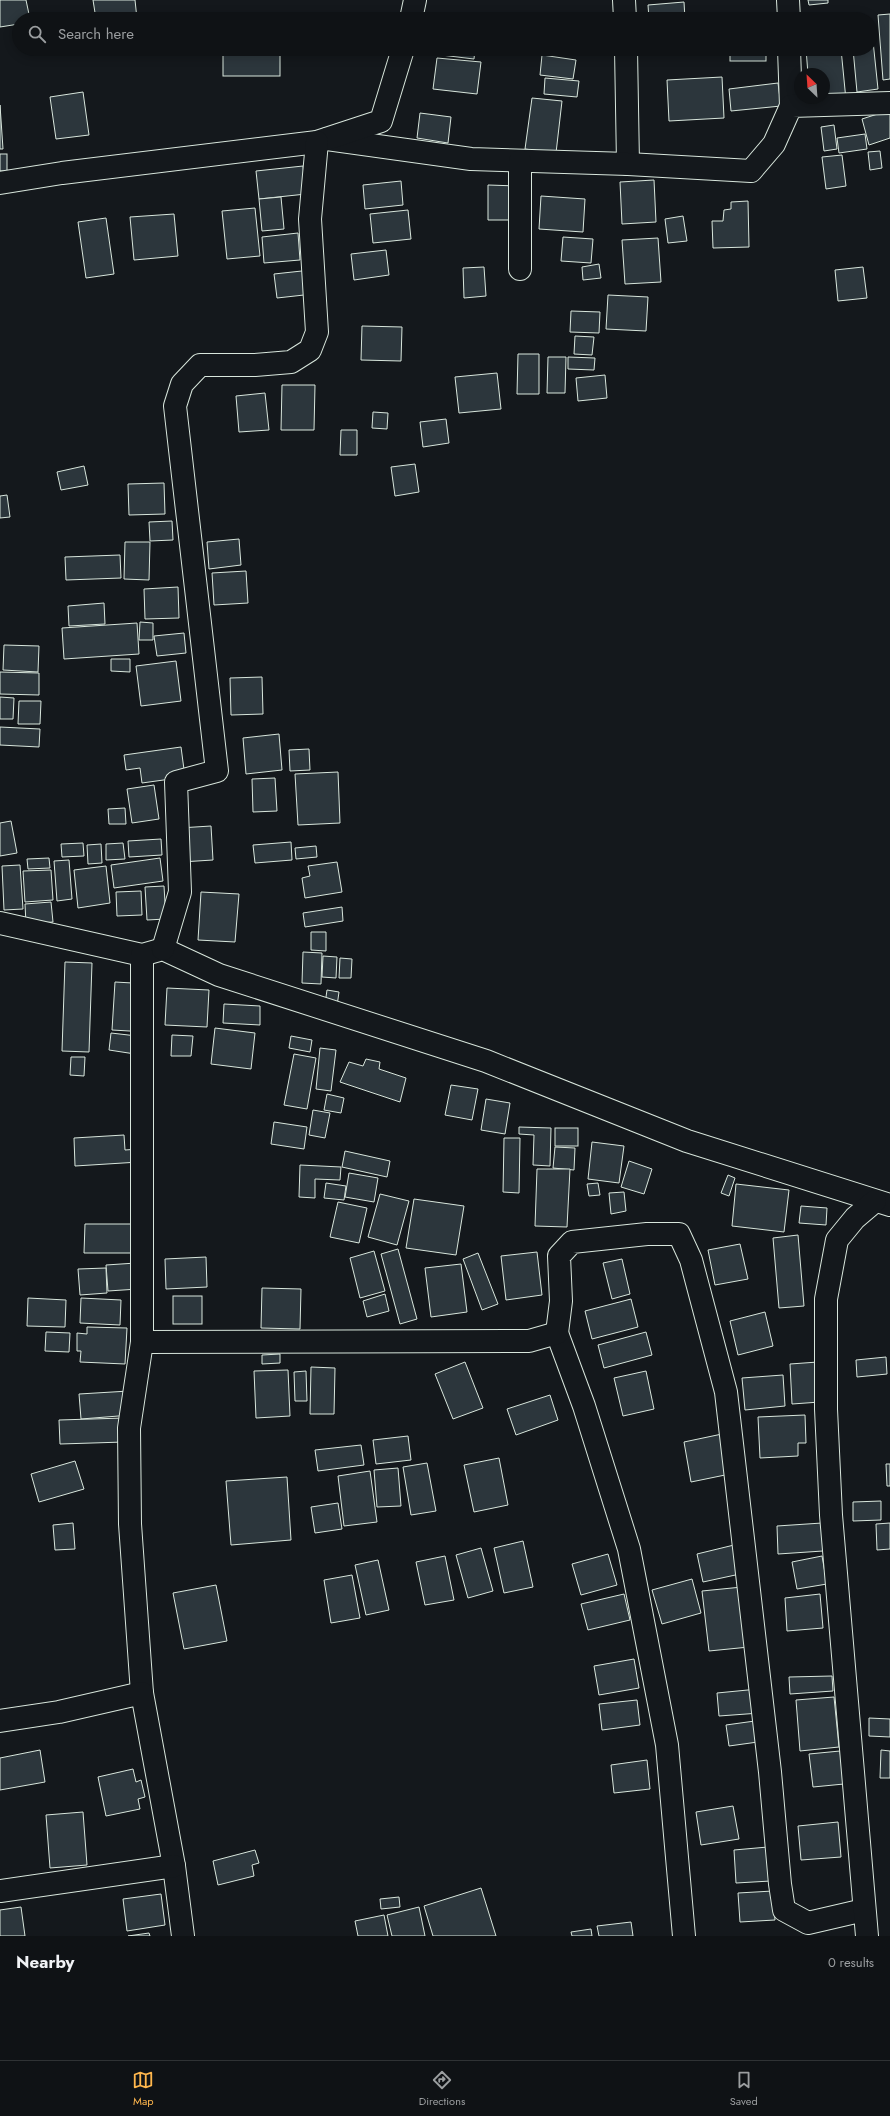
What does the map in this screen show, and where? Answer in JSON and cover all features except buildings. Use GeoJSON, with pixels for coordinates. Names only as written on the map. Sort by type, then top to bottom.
{"type":"FeatureCollection","features":[{"type":"Feature","properties":{"kind":"street"},"geometry":{"type":"LineString","coordinates":[[412,12],[415,0]]}},
{"type":"Feature","properties":{"kind":"street"},"geometry":{"type":"LineString","coordinates":[[624,0],[625,12]]}},
{"type":"Feature","properties":{"kind":"street"},"geometry":{"type":"LineString","coordinates":[[788,0],[789,12]]}},
{"type":"Feature","properties":{"kind":"street"},"geometry":{"type":"LineString","coordinates":[[0,183],[62,173],[322,141],[381,121],[401,56]]}},
{"type":"Feature","properties":{"kind":"street"},"geometry":{"type":"LineString","coordinates":[[626,56],[628,164]]}},
{"type":"Feature","properties":{"kind":"street"},"geometry":{"type":"LineString","coordinates":[[322,141],[471,159],[628,164],[751,171],[774,144],[791,106],[790,56]]}},
{"type":"Feature","properties":{"kind":"street"},"geometry":{"type":"LineString","coordinates":[[791,106],[890,103]]}},
{"type":"Feature","properties":{"kind":"street"},"geometry":{"type":"LineString","coordinates":[[163,949],[180,892],[176,782],[217,771],[175,406],[182,384],[200,365],[254,365],[291,362],[310,350],[317,332],[310,219],[322,141]]}},
{"type":"Feature","properties":{"kind":"street"},"geometry":{"type":"LineString","coordinates":[[520,161],[520,269]]}},
{"type":"Feature","properties":{"kind":"street"},"geometry":{"type":"LineString","coordinates":[[0,923],[142,956],[163,949],[219,975],[486,1061],[687,1141],[882,1203]]}},
{"type":"Feature","properties":{"kind":"street"},"geometry":{"type":"LineString","coordinates":[[142,956],[142,1342],[129,1428],[130,1524],[142,1693],[174,1866],[183,1936]]}},
{"type":"Feature","properties":{"kind":"street"},"geometry":{"type":"LineString","coordinates":[[867,1936],[831,1515],[826,1409],[826,1299],[837,1240],[855,1218],[882,1203]]}},
{"type":"Feature","properties":{"kind":"street"},"geometry":{"type":"LineString","coordinates":[[684,1936],[667,1745],[628,1549],[584,1406],[557,1333],[561,1301],[559,1256],[572,1242],[647,1234],[679,1234],[692,1260],[726,1392],[770,1772],[780,1884],[784,1910],[808,1923],[864,1910]]}},
{"type":"Feature","properties":{"kind":"street"},"geometry":{"type":"LineString","coordinates":[[142,1342],[528,1341],[557,1333]]}},
{"type":"Feature","properties":{"kind":"street"},"geometry":{"type":"LineString","coordinates":[[0,1721],[59,1712],[142,1693]]}},
{"type":"Feature","properties":{"kind":"street"},"geometry":{"type":"LineString","coordinates":[[0,1891],[174,1866]]}}]}
